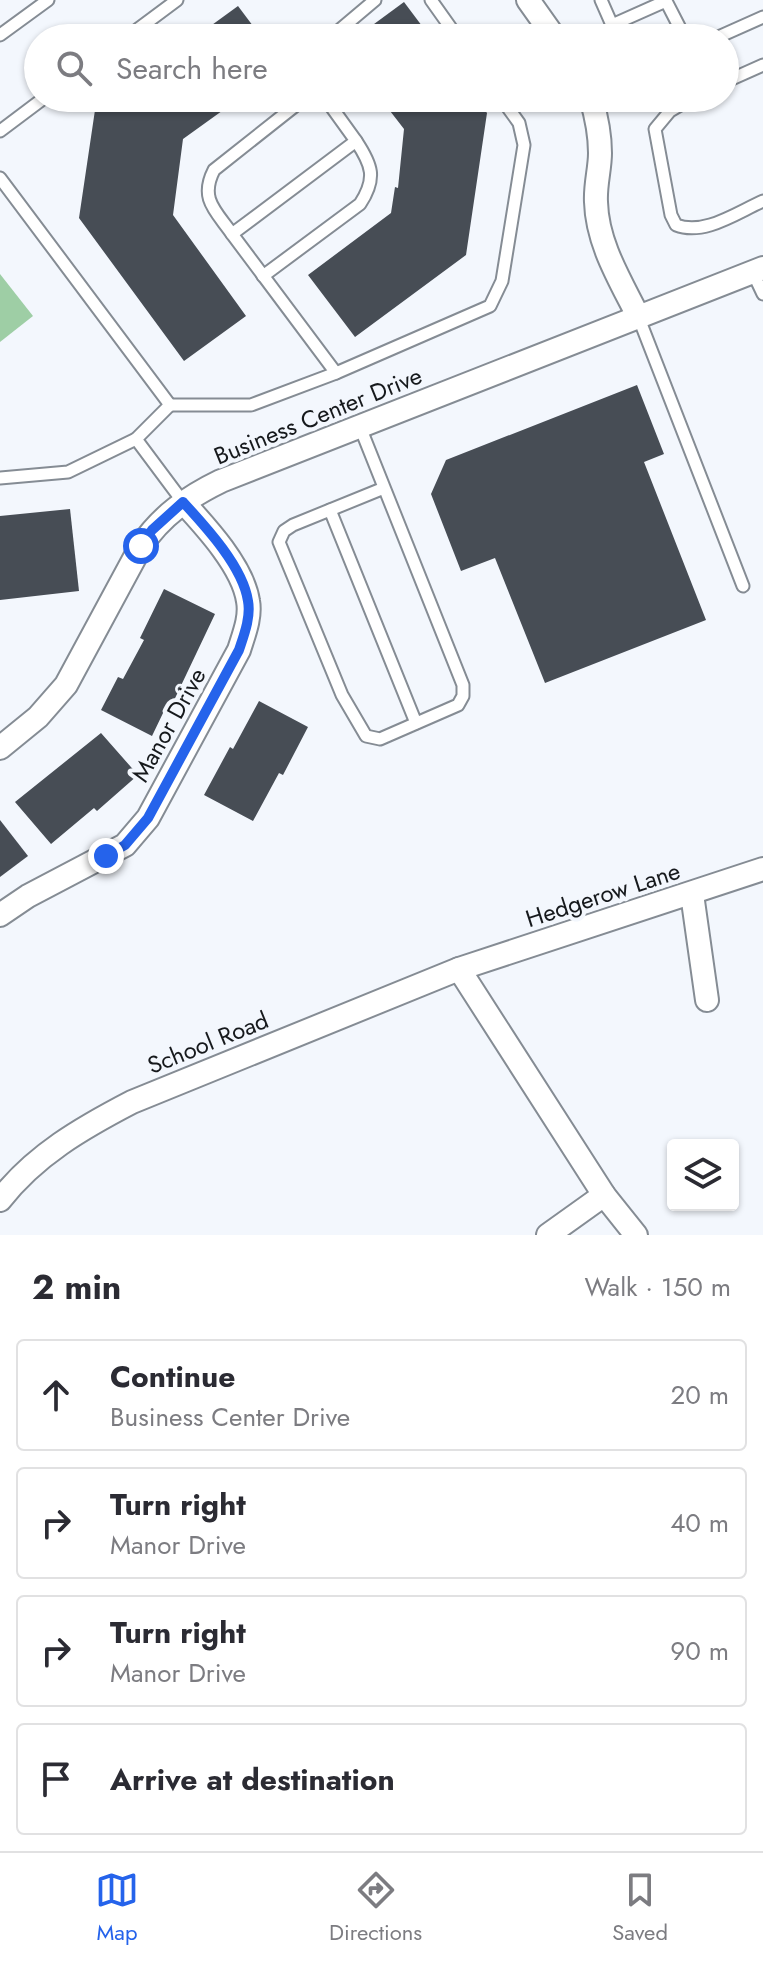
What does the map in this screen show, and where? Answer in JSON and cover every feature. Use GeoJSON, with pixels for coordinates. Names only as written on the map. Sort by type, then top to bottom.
{"type":"FeatureCollection","features":[{"type":"Feature","properties":{"kind":"street"},"geometry":{"type":"LineString","coordinates":[[528,0],[545,24]]}},
{"type":"Feature","properties":{"kind":"street"},"geometry":{"type":"LineString","coordinates":[[594,112],[599,141],[596,203],[600,226],[608,256],[638,316]]}},
{"type":"Feature","properties":{"kind":"street","name":"Business Center Drive"},"geometry":{"type":"LineString","coordinates":[[0,748],[38,717],[66,685],[141,546],[152,530],[183,502],[221,481],[758,270]]}},
{"type":"Feature","properties":{"kind":"street","name":"Manor Drive"},"geometry":{"type":"LineString","coordinates":[[0,915],[28,896],[125,845],[148,818],[239,650],[246,630],[249,603],[244,585],[204,524],[183,502]]}},
{"type":"Feature","properties":{"kind":"street","name":"Hedgerow Lane"},"geometry":{"type":"LineString","coordinates":[[459,969],[763,869]]}},
{"type":"Feature","properties":{"kind":"street"},"geometry":{"type":"LineString","coordinates":[[692,894],[707,1000]]}},
{"type":"Feature","properties":{"kind":"street"},"geometry":{"type":"LineString","coordinates":[[459,969],[604,1195],[636,1235]]}},
{"type":"Feature","properties":{"kind":"street","name":"School Road"},"geometry":{"type":"LineString","coordinates":[[0,1200],[40,1157],[97,1120],[132,1102],[459,969]]}},
{"type":"Feature","properties":{"kind":"street"},"geometry":{"type":"LineString","coordinates":[[548,1235],[604,1195]]}},
{"type":"Feature","properties":{"kind":"lane"},"geometry":{"type":"LineString","coordinates":[[0,35],[48,0]]}},
{"type":"Feature","properties":{"kind":"lane"},"geometry":{"type":"LineString","coordinates":[[145,24],[177,0]]}},
{"type":"Feature","properties":{"kind":"lane"},"geometry":{"type":"LineString","coordinates":[[347,24],[375,0]]}},
{"type":"Feature","properties":{"kind":"lane"},"geometry":{"type":"LineString","coordinates":[[431,0],[448,24]]}},
{"type":"Feature","properties":{"kind":"lane"},"geometry":{"type":"LineString","coordinates":[[601,0],[612,24]]}},
{"type":"Feature","properties":{"kind":"lane"},"geometry":{"type":"LineString","coordinates":[[614,24],[666,1],[678,24]]}},
{"type":"Feature","properties":{"kind":"lane"},"geometry":{"type":"LineString","coordinates":[[739,28],[763,17]]}},
{"type":"Feature","properties":{"kind":"lane"},"geometry":{"type":"LineString","coordinates":[[739,76],[763,65]]}},
{"type":"Feature","properties":{"kind":"lane"},"geometry":{"type":"LineString","coordinates":[[0,131],[25,112]]}},
{"type":"Feature","properties":{"kind":"lane"},"geometry":{"type":"LineString","coordinates":[[287,112],[214,170],[208,182],[208,199],[336,373]]}},
{"type":"Feature","properties":{"kind":"lane"},"geometry":{"type":"LineString","coordinates":[[263,276],[360,204],[368,191],[371,169],[335,112]]}},
{"type":"Feature","properties":{"kind":"lane"},"geometry":{"type":"LineString","coordinates":[[0,478],[68,472],[136,439],[170,405],[251,405],[336,373],[490,306],[502,281],[524,145],[519,123],[511,112]]}},
{"type":"Feature","properties":{"kind":"lane"},"geometry":{"type":"LineString","coordinates":[[669,112],[655,129],[671,215],[676,225],[687,230],[700,229],[763,201]]}},
{"type":"Feature","properties":{"kind":"lane"},"geometry":{"type":"LineString","coordinates":[[232,234],[356,141]]}},
{"type":"Feature","properties":{"kind":"lane"},"geometry":{"type":"LineString","coordinates":[[0,178],[170,405]]}},
{"type":"Feature","properties":{"kind":"lane"},"geometry":{"type":"LineString","coordinates":[[758,270],[763,294]]}},
{"type":"Feature","properties":{"kind":"lane"},"geometry":{"type":"LineString","coordinates":[[638,316],[743,586]]}},
{"type":"Feature","properties":{"kind":"lane"},"geometry":{"type":"LineString","coordinates":[[360,427],[463,685],[463,696],[458,705],[380,739],[366,736],[342,695],[279,542],[284,531],[293,525],[384,488]]}},
{"type":"Feature","properties":{"kind":"lane"},"geometry":{"type":"LineString","coordinates":[[136,439],[183,502]]}},
{"type":"Feature","properties":{"kind":"lane"},"geometry":{"type":"LineString","coordinates":[[330,510],[416,723]]}},
{"type":"Feature","properties":{"kind":"green space"},"geometry":{"type":"Polygon","coordinates":[[[0,274],[33,316],[0,342],[0,274]]]}},
{"type":"Feature","properties":{"kind":"building"},"geometry":{"type":"Polygon","coordinates":[[[404,2],[420,24],[374,24],[404,2]]]}},
{"type":"Feature","properties":{"kind":"building"},"geometry":{"type":"Polygon","coordinates":[[[238,6],[252,24],[213,24],[238,6]]]}},
{"type":"Feature","properties":{"kind":"building"},"geometry":{"type":"Polygon","coordinates":[[[95,112],[221,112],[183,139],[173,215],[246,316],[184,361],[79,218],[95,112]]]}},
{"type":"Feature","properties":{"kind":"building"},"geometry":{"type":"Polygon","coordinates":[[[391,112],[487,113],[466,255],[355,337],[308,275],[391,213],[395,187],[398,188],[404,129],[391,112]]]}},
{"type":"Feature","properties":{"kind":"building"},"geometry":{"type":"Polygon","coordinates":[[[637,385],[664,454],[644,462],[706,620],[545,683],[495,558],[461,571],[431,494],[446,460],[637,385]]]}},
{"type":"Feature","properties":{"kind":"building"},"geometry":{"type":"Polygon","coordinates":[[[70,509],[79,591],[0,600],[0,516],[70,509]]]}},
{"type":"Feature","properties":{"kind":"building"},"geometry":{"type":"Polygon","coordinates":[[[164,589],[215,614],[168,713],[164,711],[152,736],[101,710],[118,677],[123,679],[144,640],[140,638],[164,589]]]}},
{"type":"Feature","properties":{"kind":"building"},"geometry":{"type":"Polygon","coordinates":[[[259,701],[308,727],[283,775],[279,773],[253,821],[204,795],[259,701]]]}},
{"type":"Feature","properties":{"kind":"building"},"geometry":{"type":"Polygon","coordinates":[[[101,733],[138,775],[97,811],[94,808],[51,844],[15,802],[101,733]]]}},
{"type":"Feature","properties":{"kind":"building"},"geometry":{"type":"Polygon","coordinates":[[[0,820],[28,856],[0,877],[0,820]]]}},
{"type":"Feature","properties":{"kind":"route"},"geometry":{"type":"LineString","coordinates":[[106,856],[125,845],[148,818],[222,684],[246,630],[249,603],[244,585],[204,524],[183,502],[152,530],[141,546]]}}]}
